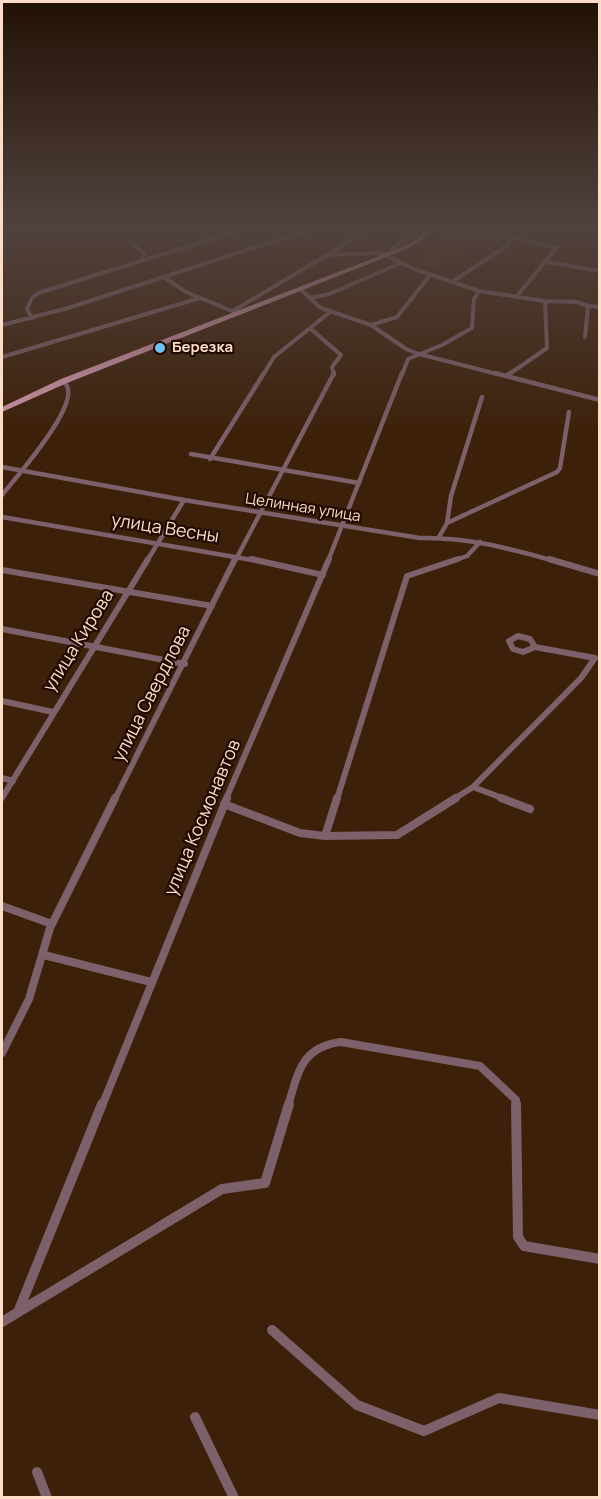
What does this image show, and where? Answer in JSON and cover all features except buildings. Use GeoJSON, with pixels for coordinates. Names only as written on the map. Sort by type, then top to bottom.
{"type":"FeatureCollection","features":[{"type":"Feature","properties":{"kind":"main road"},"geometry":{"type":"LineString","coordinates":[[2,410],[64,381],[272,299]]}},
{"type":"Feature","properties":{"kind":"street"},"geometry":{"type":"LineString","coordinates":[[32,299],[27,309],[32,318]]}},
{"type":"Feature","properties":{"kind":"street"},"geometry":{"type":"LineString","coordinates":[[2,325],[99,299]]}},
{"type":"Feature","properties":{"kind":"street"},"geometry":{"type":"LineString","coordinates":[[2,357],[195,299]]}},
{"type":"Feature","properties":{"kind":"street"},"geometry":{"type":"LineString","coordinates":[[202,299],[236,312],[250,299]]}},
{"type":"Feature","properties":{"kind":"street"},"geometry":{"type":"LineString","coordinates":[[311,299],[321,308],[330,312],[371,325],[419,354],[600,400]]}},
{"type":"Feature","properties":{"kind":"street"},"geometry":{"type":"LineString","coordinates":[[371,325],[397,317],[411,299]]}},
{"type":"Feature","properties":{"kind":"street"},"geometry":{"type":"LineString","coordinates":[[419,354],[472,328],[474,299]]}},
{"type":"Feature","properties":{"kind":"street"},"geometry":{"type":"LineString","coordinates":[[534,299],[577,302],[600,307]]}},
{"type":"Feature","properties":{"kind":"street"},"geometry":{"type":"LineString","coordinates":[[506,376],[547,348],[545,301]]}},
{"type":"Feature","properties":{"kind":"street"},"geometry":{"type":"LineString","coordinates":[[585,337],[588,306]]}},
{"type":"Feature","properties":{"kind":"street"},"geometry":{"type":"LineString","coordinates":[[210,459],[273,357],[330,312]]}},
{"type":"Feature","properties":{"kind":"street","name":"улица Свердлова"},"geometry":{"type":"LineString","coordinates":[[2,1053],[29,999],[52,924],[185,664],[237,556],[334,375],[332,367],[341,355],[311,329]]}},
{"type":"Feature","properties":{"kind":"street","name":"улица Космонавтов"},"geometry":{"type":"LineString","coordinates":[[18,1312],[224,804],[323,575],[408,360],[419,354]]}},
{"type":"Feature","properties":{"kind":"street"},"geometry":{"type":"LineString","coordinates":[[2,495],[55,428],[70,391],[69,384],[64,381]]}},
{"type":"Feature","properties":{"kind":"street"},"geometry":{"type":"LineString","coordinates":[[439,537],[447,523],[451,496],[482,397]]}},
{"type":"Feature","properties":{"kind":"street"},"geometry":{"type":"LineString","coordinates":[[447,523],[557,472],[560,468],[569,412]]}},
{"type":"Feature","properties":{"kind":"street"},"geometry":{"type":"LineString","coordinates":[[191,454],[359,483]]}},
{"type":"Feature","properties":{"kind":"street","name":"Целинная улица"},"geometry":{"type":"LineString","coordinates":[[2,467],[343,526],[420,538],[439,537],[480,542],[600,574]]}},
{"type":"Feature","properties":{"kind":"street","name":"улица Кирова"},"geometry":{"type":"LineString","coordinates":[[2,798],[53,712],[160,543],[184,500]]}},
{"type":"Feature","properties":{"kind":"street","name":"улица Весны"},"geometry":{"type":"LineString","coordinates":[[2,517],[237,556],[323,575]]}},
{"type":"Feature","properties":{"kind":"street"},"geometry":{"type":"LineString","coordinates":[[325,836],[407,576],[467,556],[480,542]]}},
{"type":"Feature","properties":{"kind":"street"},"geometry":{"type":"LineString","coordinates":[[2,570],[212,606]]}},
{"type":"Feature","properties":{"kind":"street"},"geometry":{"type":"LineString","coordinates":[[2,630],[185,664]]}},
{"type":"Feature","properties":{"kind":"street"},"geometry":{"type":"LineString","coordinates":[[224,804],[300,833],[325,836],[397,835],[473,787],[581,678],[597,655],[535,647]]}},
{"type":"Feature","properties":{"kind":"street"},"geometry":{"type":"LineString","coordinates":[[2,701],[53,712]]}},
{"type":"Feature","properties":{"kind":"street"},"geometry":{"type":"LineString","coordinates":[[2,778],[13,781]]}},
{"type":"Feature","properties":{"kind":"street"},"geometry":{"type":"LineString","coordinates":[[473,787],[530,809]]}},
{"type":"Feature","properties":{"kind":"street"},"geometry":{"type":"LineString","coordinates":[[2,906],[52,924]]}},
{"type":"Feature","properties":{"kind":"street"},"geometry":{"type":"LineString","coordinates":[[44,955],[152,982]]}},
{"type":"Feature","properties":{"kind":"street"},"geometry":{"type":"LineString","coordinates":[[2,1322],[222,1189],[265,1183],[300,1067],[309,1052],[323,1044],[341,1042],[480,1066],[516,1100],[518,1237],[524,1246],[600,1258]]}},
{"type":"Feature","properties":{"kind":"street"},"geometry":{"type":"LineString","coordinates":[[272,1330],[357,1405],[424,1431],[499,1398],[600,1415]]}},
{"type":"Feature","properties":{"kind":"street"},"geometry":{"type":"LineString","coordinates":[[195,1417],[234,1497]]}},
{"type":"Feature","properties":{"kind":"street"},"geometry":{"type":"LineString","coordinates":[[37,1472],[47,1497]]}},
{"type":"Feature","properties":{"kind":"place","name":"Березка"},"geometry":{"type":"Point","coordinates":[160,348]}}]}
